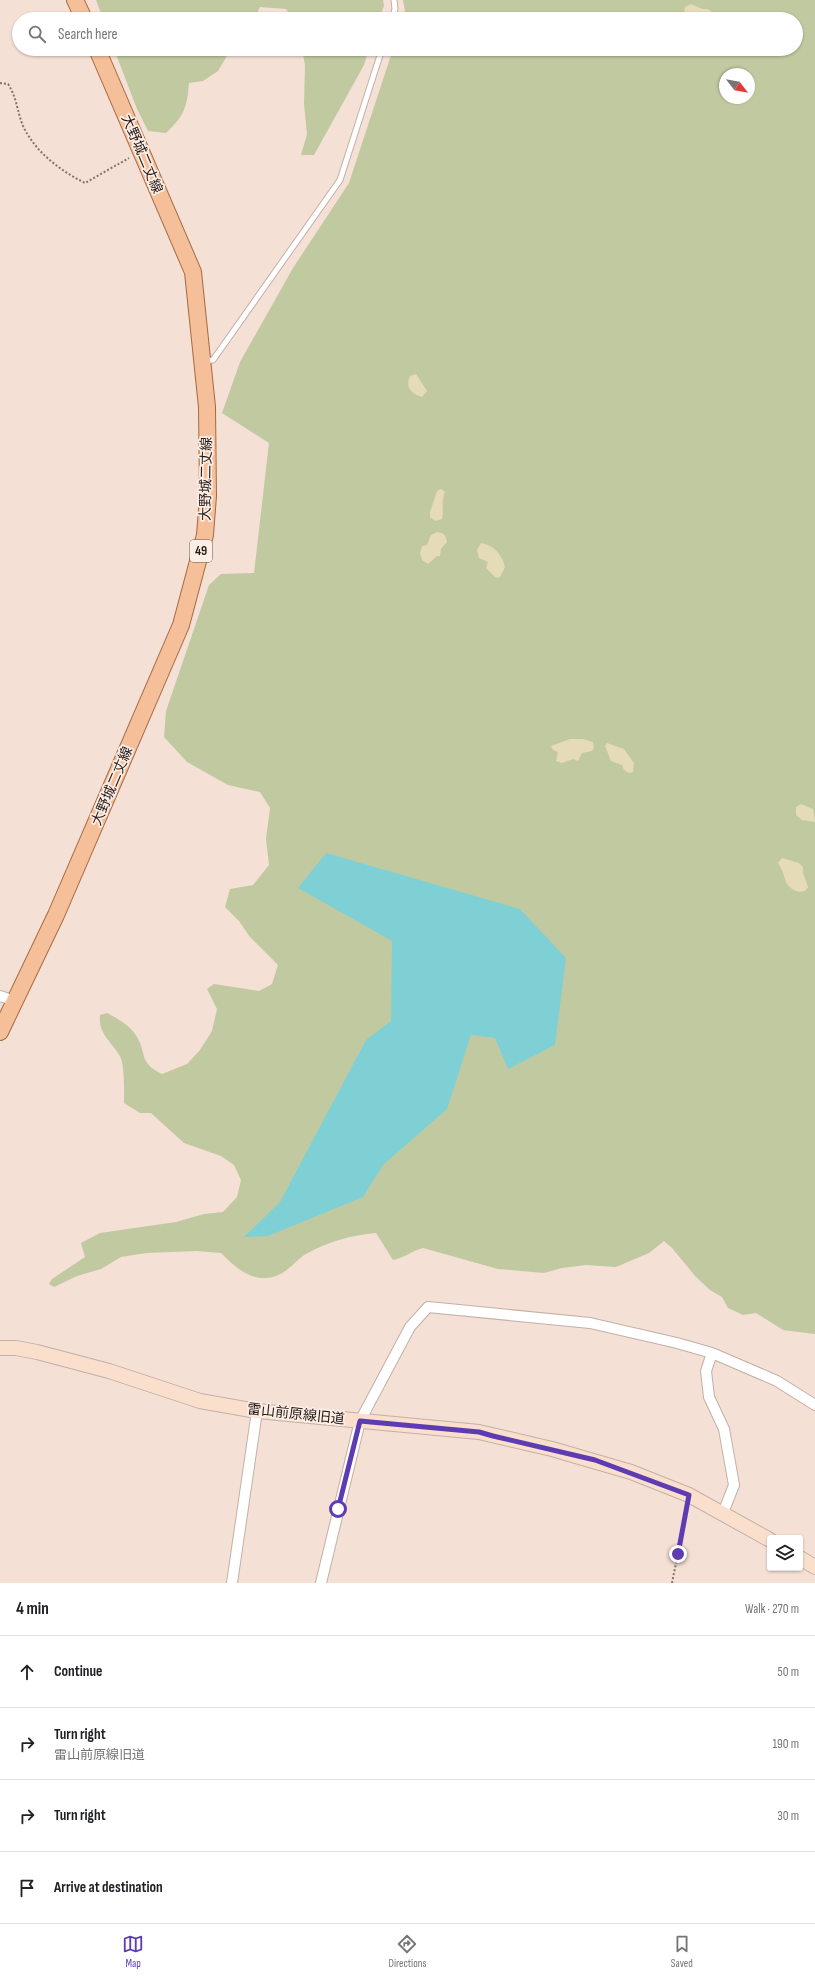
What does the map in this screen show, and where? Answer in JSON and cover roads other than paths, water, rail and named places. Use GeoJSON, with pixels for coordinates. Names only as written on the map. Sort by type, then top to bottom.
{"type":"FeatureCollection","features":[{"type":"Feature","properties":{"kind":"main road"},"geometry":{"type":"LineString","coordinates":[[76,0],[81,12]]}},
{"type":"Feature","properties":{"kind":"main road","name":"大野城二丈線"},"geometry":{"type":"LineString","coordinates":[[0,1032],[7,998],[56,915],[181,624],[205,535],[208,496],[207,407],[193,272],[100,56]]}},
{"type":"Feature","properties":{"kind":"street"},"geometry":{"type":"LineString","coordinates":[[321,1583],[360,1421],[410,1327],[428,1308],[590,1323],[677,1343],[712,1353],[777,1382],[815,1405]]}},
{"type":"Feature","properties":{"kind":"street","name":"雷山前原線旧道"},"geometry":{"type":"LineString","coordinates":[[0,1348],[16,1348],[37,1352],[109,1371],[200,1401],[257,1411],[479,1432],[595,1460],[689,1495],[767,1538]]}},
{"type":"Feature","properties":{"kind":"street"},"geometry":{"type":"LineString","coordinates":[[712,1353],[706,1371],[709,1397],[724,1429],[734,1485],[723,1513]]}},
{"type":"Feature","properties":{"kind":"street"},"geometry":{"type":"LineString","coordinates":[[232,1583],[257,1411]]}},
{"type":"Feature","properties":{"kind":"street"},"geometry":{"type":"LineString","coordinates":[[803,1560],[815,1567]]}},
{"type":"Feature","properties":{"kind":"lane"},"geometry":{"type":"LineString","coordinates":[[394,0],[394,12]]}},
{"type":"Feature","properties":{"kind":"lane"},"geometry":{"type":"LineString","coordinates":[[203,361],[213,360],[340,180],[380,56]]}},
{"type":"Feature","properties":{"kind":"water"},"geometry":{"type":"Polygon","coordinates":[[[326,853],[520,909],[566,958],[555,1045],[508,1069],[495,1038],[471,1035],[447,1109],[383,1165],[363,1197],[268,1236],[244,1237],[280,1202],[366,1040],[391,1021],[392,941],[298,888],[326,853]]]}}]}
